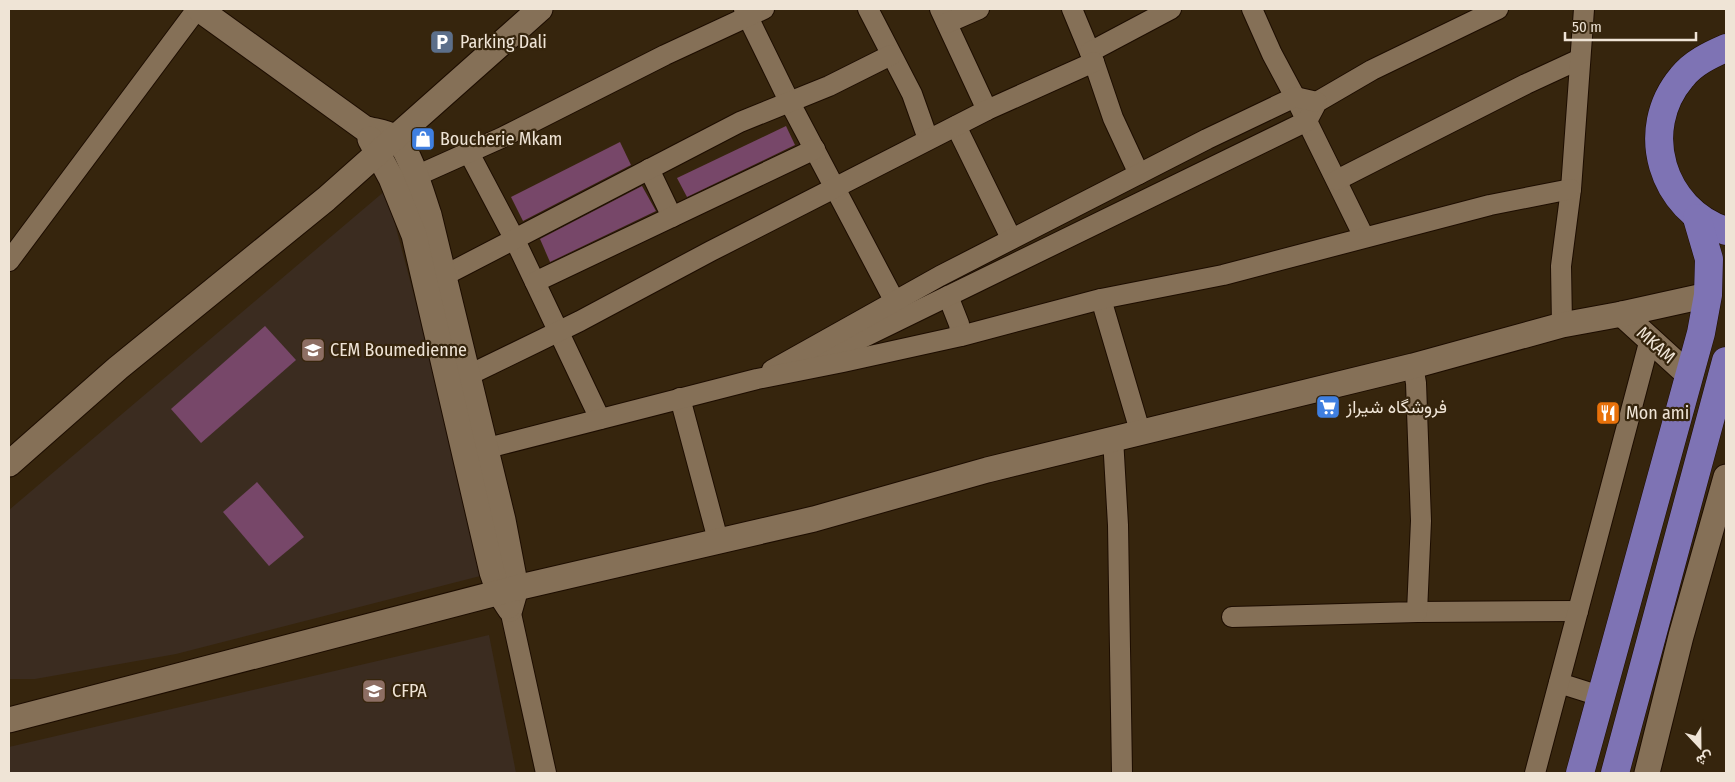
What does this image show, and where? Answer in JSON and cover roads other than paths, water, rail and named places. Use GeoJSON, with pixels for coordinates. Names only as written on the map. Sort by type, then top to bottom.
{"type":"FeatureCollection","features":[{"type":"Feature","properties":{"kind":"highway"},"geometry":{"type":"LineString","coordinates":[[1726,38],[1716,52],[1682,77],[1665,104],[1658,135],[1662,166],[1675,195],[1697,218],[1726,232]]}},
{"type":"Feature","properties":{"kind":"highway"},"geometry":{"type":"LineString","coordinates":[[1580,773],[1690,376],[1708,294],[1709,258],[1697,218]]}},
{"type":"Feature","properties":{"kind":"highway"},"geometry":{"type":"LineString","coordinates":[[1615,773],[1726,361]]}},
{"type":"Feature","properties":{"kind":"street"},"geometry":{"type":"LineString","coordinates":[[9,261],[198,9],[364,128],[395,138],[405,151],[416,176],[429,215],[435,280],[476,451],[546,773]]}},
{"type":"Feature","properties":{"kind":"street"},"geometry":{"type":"LineString","coordinates":[[9,464],[118,368],[326,199],[540,9]]}},
{"type":"Feature","properties":{"kind":"street"},"geometry":{"type":"LineString","coordinates":[[868,9],[912,94],[928,139]]}},
{"type":"Feature","properties":{"kind":"street"},"geometry":{"type":"LineString","coordinates":[[978,9],[943,16],[987,110]]}},
{"type":"Feature","properties":{"kind":"street"},"geometry":{"type":"LineString","coordinates":[[1072,9],[1092,57],[1113,118],[1139,174]]}},
{"type":"Feature","properties":{"kind":"street"},"geometry":{"type":"LineString","coordinates":[[469,375],[559,331],[880,166],[928,139],[1092,57],[1171,9]]}},
{"type":"Feature","properties":{"kind":"street"},"geometry":{"type":"LineString","coordinates":[[1252,9],[1272,54],[1296,97],[1364,237]]}},
{"type":"Feature","properties":{"kind":"street"},"geometry":{"type":"LineString","coordinates":[[792,372],[1307,120],[1317,102],[1372,70],[1467,16],[1498,9]]}},
{"type":"Feature","properties":{"kind":"street"},"geometry":{"type":"LineString","coordinates":[[1562,325],[1561,266],[1570,189],[1584,9]]}},
{"type":"Feature","properties":{"kind":"street"},"geometry":{"type":"LineString","coordinates":[[416,176],[469,153],[752,11],[790,103],[894,300]]}},
{"type":"Feature","properties":{"kind":"street"},"geometry":{"type":"LineString","coordinates":[[435,280],[740,122],[790,103],[891,55]]}},
{"type":"Feature","properties":{"kind":"street"},"geometry":{"type":"LineString","coordinates":[[1337,180],[1526,84],[1580,59]]}},
{"type":"Feature","properties":{"kind":"street"},"geometry":{"type":"LineString","coordinates":[[757,379],[894,300],[1011,238],[1139,174],[1296,97],[1317,102]]}},
{"type":"Feature","properties":{"kind":"street"},"geometry":{"type":"LineString","coordinates":[[956,126],[1011,238]]}},
{"type":"Feature","properties":{"kind":"street"},"geometry":{"type":"LineString","coordinates":[[364,128],[376,154],[392,178],[414,235],[435,280],[469,375],[476,451]]}},
{"type":"Feature","properties":{"kind":"street"},"geometry":{"type":"LineString","coordinates":[[535,282],[815,149]]}},
{"type":"Feature","properties":{"kind":"street"},"geometry":{"type":"LineString","coordinates":[[469,153],[514,238],[600,419]]}},
{"type":"Feature","properties":{"kind":"street"},"geometry":{"type":"LineString","coordinates":[[649,169],[672,217]]}},
{"type":"Feature","properties":{"kind":"street"},"geometry":{"type":"LineString","coordinates":[[476,451],[757,379],[961,336],[1101,300],[1224,274],[1490,205],[1570,189]]}},
{"type":"Feature","properties":{"kind":"street"},"geometry":{"type":"LineString","coordinates":[[1079,205],[1088,226]]}},
{"type":"Feature","properties":{"kind":"street"},"geometry":{"type":"LineString","coordinates":[[9,720],[508,596],[718,540],[814,519],[987,470],[1140,431],[1412,366],[1562,325],[1622,314],[1708,294]]}},
{"type":"Feature","properties":{"kind":"street"},"geometry":{"type":"LineString","coordinates":[[948,296],[959,324],[961,336]]}},
{"type":"Feature","properties":{"kind":"street"},"geometry":{"type":"LineString","coordinates":[[1101,300],[1140,431]]}},
{"type":"Feature","properties":{"kind":"street","name":"MKAM"},"geometry":{"type":"LineString","coordinates":[[1622,314],[1690,376]]}},
{"type":"Feature","properties":{"kind":"street"},"geometry":{"type":"LineString","coordinates":[[1535,773],[1650,339]]}},
{"type":"Feature","properties":{"kind":"street"},"geometry":{"type":"LineString","coordinates":[[1412,366],[1416,383],[1421,521],[1418,612]]}},
{"type":"Feature","properties":{"kind":"street"},"geometry":{"type":"LineString","coordinates":[[680,398],[718,540]]}},
{"type":"Feature","properties":{"kind":"street"},"geometry":{"type":"LineString","coordinates":[[1114,438],[1118,535],[1122,773]]}},
{"type":"Feature","properties":{"kind":"street"},"geometry":{"type":"LineString","coordinates":[[1647,773],[1681,636],[1726,477]]}},
{"type":"Feature","properties":{"kind":"street"},"geometry":{"type":"LineString","coordinates":[[1232,617],[1418,612],[1578,611]]}},
{"type":"Feature","properties":{"kind":"street"},"geometry":{"type":"LineString","coordinates":[[1559,683],[1600,696]]}},
{"type":"Feature","properties":{"kind":"street"},"geometry":{"type":"LineString","coordinates":[[9,706],[89,699]]}},
{"type":"Feature","properties":{"kind":"street"},"geometry":{"type":"LineString","coordinates":[[1634,704],[1663,708]]}},
{"type":"Feature","properties":{"kind":"place","name":"Parking Dali"},"geometry":{"type":"Point","coordinates":[442,42]}},
{"type":"Feature","properties":{"kind":"place","name":"Boucherie Mkam"},"geometry":{"type":"Point","coordinates":[423,139]}},
{"type":"Feature","properties":{"kind":"place","name":"CEM Boumedienne"},"geometry":{"type":"Point","coordinates":[313,350]}},
{"type":"Feature","properties":{"kind":"place","name":"فروشگاه شيراز"},"geometry":{"type":"Point","coordinates":[1328,407]}},
{"type":"Feature","properties":{"kind":"place","name":"Mon ami"},"geometry":{"type":"Point","coordinates":[1608,413]}},
{"type":"Feature","properties":{"kind":"place","name":"CFPA"},"geometry":{"type":"Point","coordinates":[374,691]}}]}
